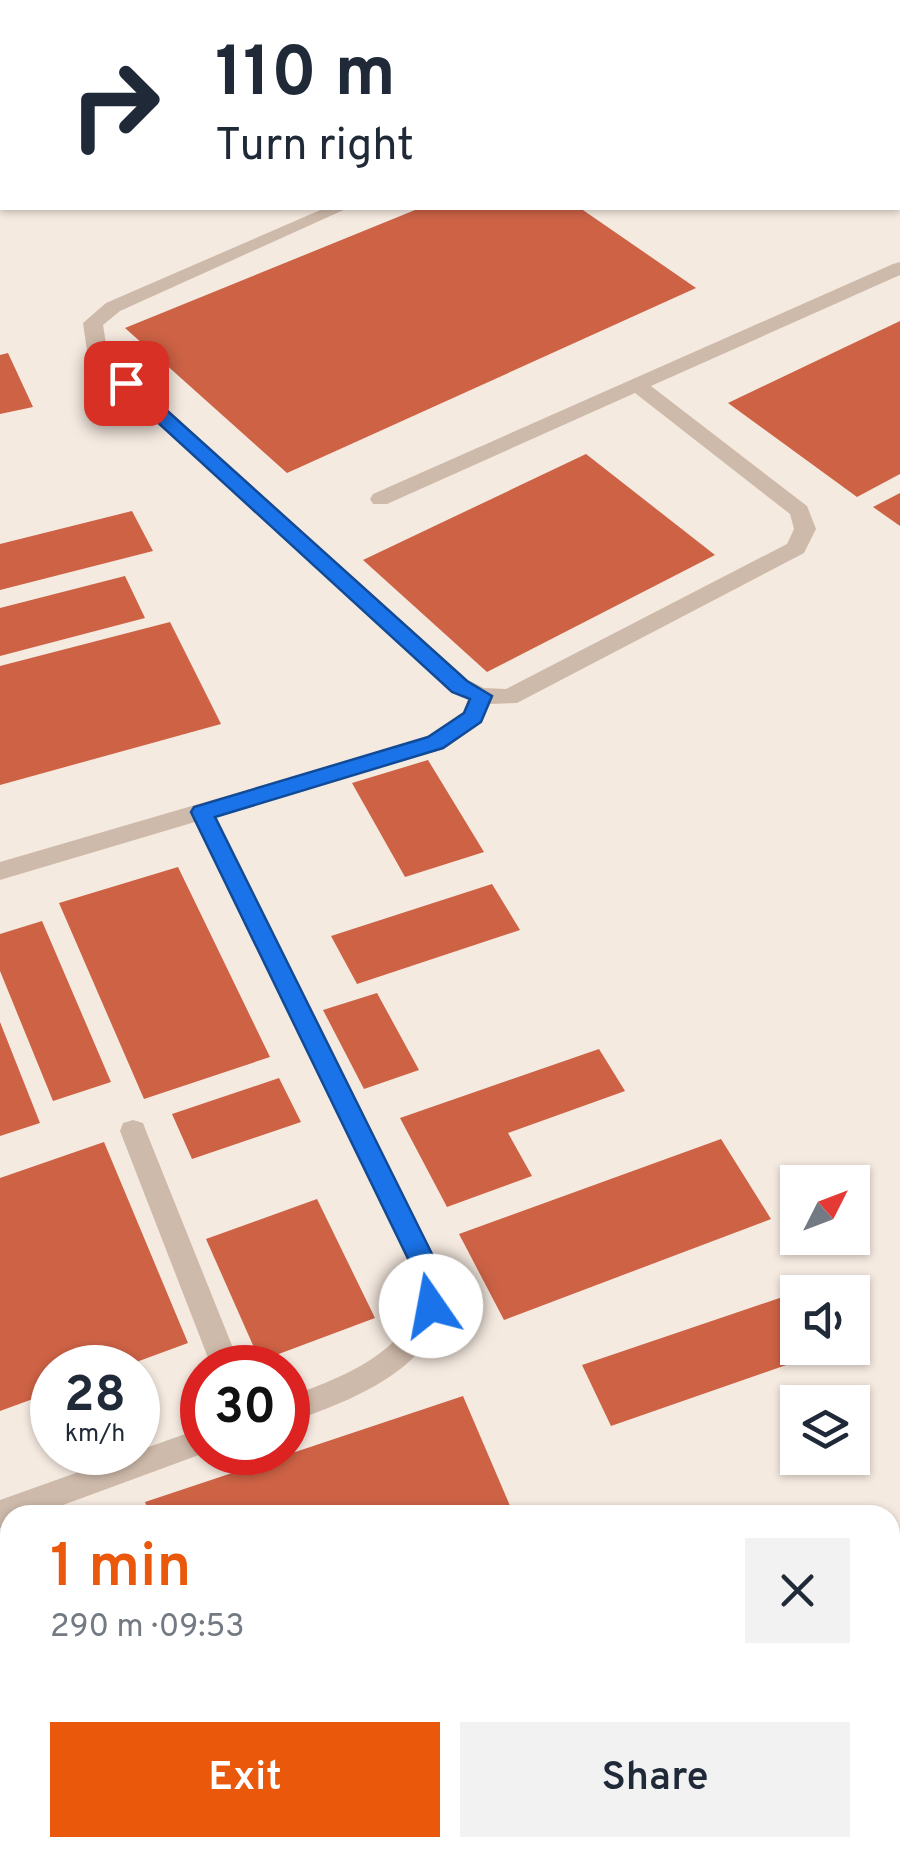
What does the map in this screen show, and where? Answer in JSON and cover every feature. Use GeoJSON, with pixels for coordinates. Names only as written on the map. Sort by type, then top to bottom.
{"type":"FeatureCollection","features":[{"type":"Feature","properties":{"kind":"street"},"geometry":{"type":"LineString","coordinates":[[334,210],[113,307],[93,323],[98,358],[460,686],[481,696],[509,697],[796,548],[805,529],[800,511],[634,384]]}},
{"type":"Feature","properties":{"kind":"street"},"geometry":{"type":"LineString","coordinates":[[380,500],[900,268]]}},
{"type":"Feature","properties":{"kind":"street"},"geometry":{"type":"LineString","coordinates":[[0,871],[436,743],[473,717],[481,696]]}},
{"type":"Feature","properties":{"kind":"street"},"geometry":{"type":"LineString","coordinates":[[202,812],[427,1270],[431,1306],[414,1342],[341,1391],[310,1402]]}},
{"type":"Feature","properties":{"kind":"street"},"geometry":{"type":"LineString","coordinates":[[133,1131],[218,1345]]}},
{"type":"Feature","properties":{"kind":"street"},"geometry":{"type":"LineString","coordinates":[[25,1505],[180,1448]]}},
{"type":"Feature","properties":{"kind":"building"},"geometry":{"type":"Polygon","coordinates":[[[415,210],[583,210],[696,288],[287,473],[125,328],[415,210]]]}},
{"type":"Feature","properties":{"kind":"building"},"geometry":{"type":"Polygon","coordinates":[[[900,321],[900,474],[857,497],[728,403],[900,321]]]}},
{"type":"Feature","properties":{"kind":"building"},"geometry":{"type":"Polygon","coordinates":[[[8,353],[33,407],[0,414],[0,355],[8,353]]]}},
{"type":"Feature","properties":{"kind":"building"},"geometry":{"type":"Polygon","coordinates":[[[586,454],[715,555],[487,672],[363,560],[586,454]]]}},
{"type":"Feature","properties":{"kind":"building"},"geometry":{"type":"Polygon","coordinates":[[[900,493],[900,526],[873,507],[900,493]]]}},
{"type":"Feature","properties":{"kind":"building"},"geometry":{"type":"Polygon","coordinates":[[[132,511],[153,551],[0,590],[0,544],[132,511]]]}},
{"type":"Feature","properties":{"kind":"building"},"geometry":{"type":"Polygon","coordinates":[[[125,576],[145,618],[0,656],[0,608],[125,576]]]}},
{"type":"Feature","properties":{"kind":"building"},"geometry":{"type":"Polygon","coordinates":[[[170,622],[221,724],[0,785],[0,666],[170,622]]]}},
{"type":"Feature","properties":{"kind":"building"},"geometry":{"type":"Polygon","coordinates":[[[428,760],[484,852],[405,877],[352,783],[428,760]]]}},
{"type":"Feature","properties":{"kind":"building"},"geometry":{"type":"Polygon","coordinates":[[[178,867],[270,1057],[144,1099],[59,903],[178,867]]]}},
{"type":"Feature","properties":{"kind":"building"},"geometry":{"type":"Polygon","coordinates":[[[492,884],[520,930],[357,984],[331,936],[492,884]]]}},
{"type":"Feature","properties":{"kind":"building"},"geometry":{"type":"Polygon","coordinates":[[[42,921],[111,1082],[53,1101],[0,971],[0,934],[42,921]]]}},
{"type":"Feature","properties":{"kind":"building"},"geometry":{"type":"Polygon","coordinates":[[[377,993],[419,1070],[364,1089],[323,1010],[377,993]]]}},
{"type":"Feature","properties":{"kind":"building"},"geometry":{"type":"Polygon","coordinates":[[[0,1022],[40,1123],[0,1136],[0,1022]]]}},
{"type":"Feature","properties":{"kind":"building"},"geometry":{"type":"Polygon","coordinates":[[[599,1049],[625,1091],[508,1133],[532,1176],[447,1207],[400,1118],[599,1049]]]}},
{"type":"Feature","properties":{"kind":"building"},"geometry":{"type":"Polygon","coordinates":[[[279,1078],[301,1122],[192,1159],[172,1114],[279,1078]]]}},
{"type":"Feature","properties":{"kind":"building"},"geometry":{"type":"Polygon","coordinates":[[[721,1139],[771,1219],[504,1320],[459,1234],[721,1139]]]}},
{"type":"Feature","properties":{"kind":"building"},"geometry":{"type":"Polygon","coordinates":[[[104,1142],[188,1343],[160,1353],[160,1345],[30,1345],[30,1400],[0,1411],[0,1178],[104,1142]]]}},
{"type":"Feature","properties":{"kind":"building"},"geometry":{"type":"Polygon","coordinates":[[[317,1199],[375,1318],[303,1345],[253,1345],[206,1239],[317,1199]]]}},
{"type":"Feature","properties":{"kind":"building"},"geometry":{"type":"Polygon","coordinates":[[[780,1298],[780,1365],[786,1365],[611,1426],[582,1365],[780,1298]]]}},
{"type":"Feature","properties":{"kind":"building"},"geometry":{"type":"Polygon","coordinates":[[[463,1396],[510,1505],[145,1502],[226,1475],[310,1475],[310,1447],[463,1396]]]}},
{"type":"Feature","properties":{"kind":"route"},"geometry":{"type":"LineString","coordinates":[[126,383],[460,686],[481,696],[473,717],[436,743],[202,812],[427,1270],[431,1306]]}}]}
